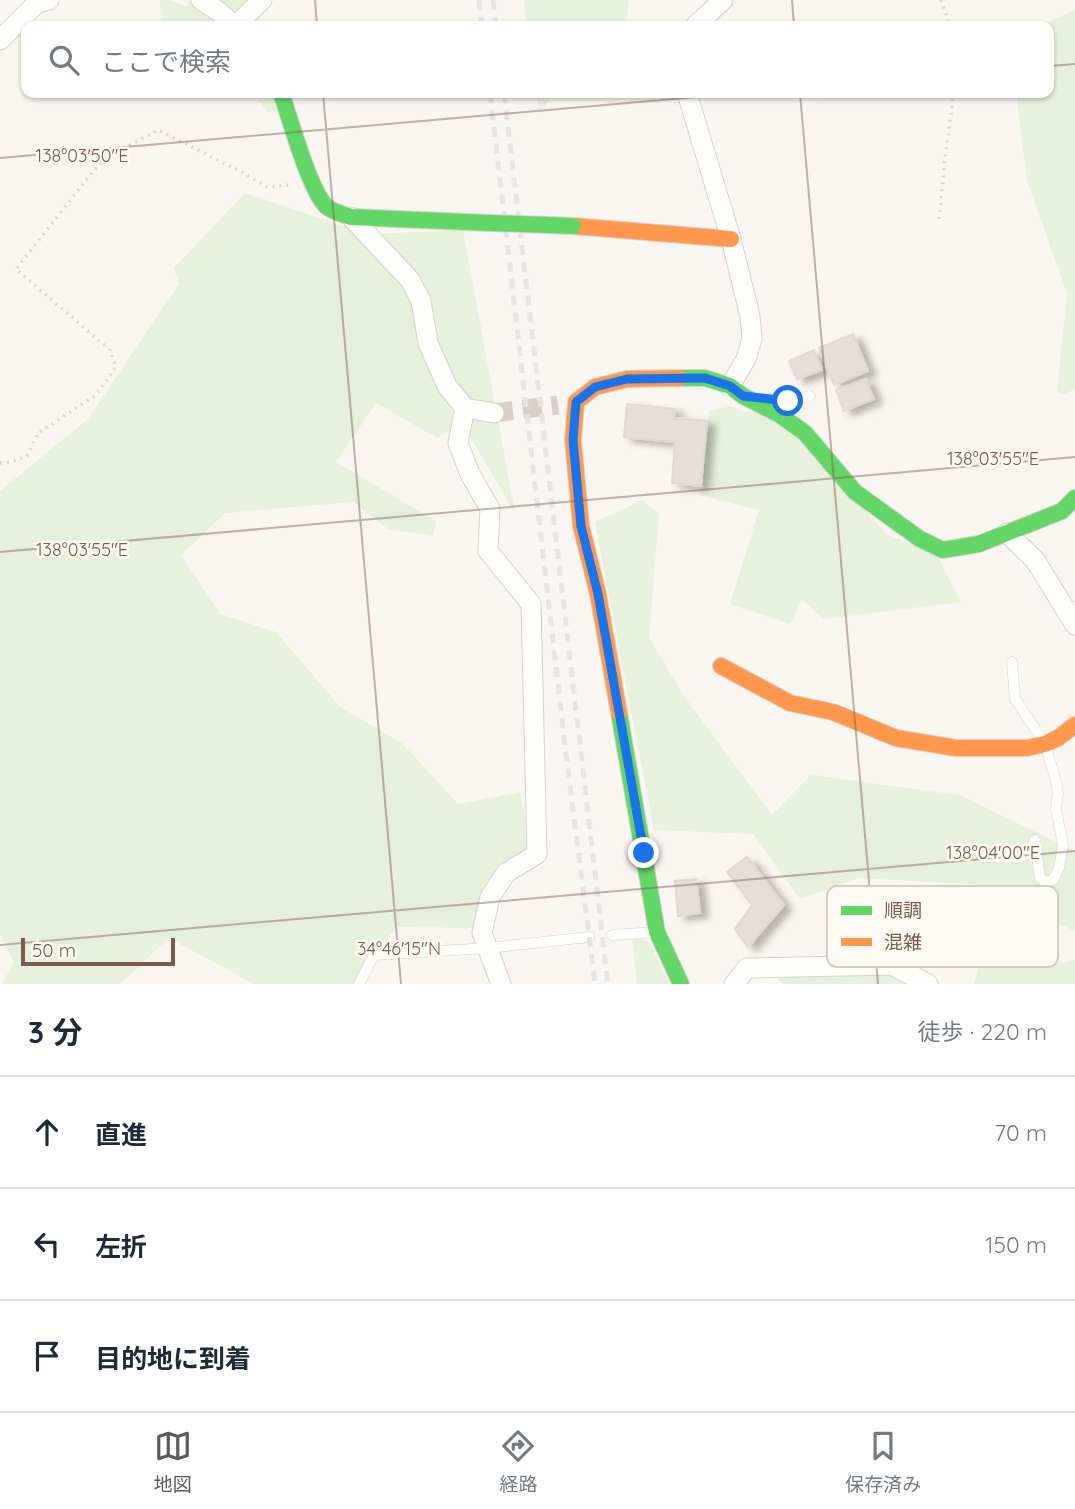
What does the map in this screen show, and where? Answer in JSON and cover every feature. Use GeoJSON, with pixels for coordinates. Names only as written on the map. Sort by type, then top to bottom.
{"type":"FeatureCollection","features":[{"type":"Feature","properties":{"kind":"street"},"geometry":{"type":"LineString","coordinates":[[0,40],[37,3],[49,0]]}},
{"type":"Feature","properties":{"kind":"street"},"geometry":{"type":"LineString","coordinates":[[201,0],[229,21]]}},
{"type":"Feature","properties":{"kind":"street"},"geometry":{"type":"LineString","coordinates":[[240,21],[262,0]]}},
{"type":"Feature","properties":{"kind":"street"},"geometry":{"type":"LineString","coordinates":[[700,21],[723,0]]}},
{"type":"Feature","properties":{"kind":"street"},"geometry":{"type":"LineString","coordinates":[[283,98],[313,183],[325,205],[351,217],[573,226],[731,239]]}},
{"type":"Feature","properties":{"kind":"street"},"geometry":{"type":"LineString","coordinates":[[689,98],[731,239],[750,316],[752,339],[736,391]]}},
{"type":"Feature","properties":{"kind":"street"},"geometry":{"type":"LineString","coordinates":[[351,217],[410,279],[421,301],[428,343],[447,386],[465,408],[494,412]]}},
{"type":"Feature","properties":{"kind":"street"},"geometry":{"type":"LineString","coordinates":[[681,984],[657,932],[598,594],[581,526],[567,403],[595,387],[627,379],[705,378],[780,415],[804,433],[855,492],[920,539],[943,550],[979,544],[1007,533],[1062,511],[1075,498]]}},
{"type":"Feature","properties":{"kind":"street"},"geometry":{"type":"LineString","coordinates":[[465,408],[458,443],[470,474],[490,509],[488,551],[531,604],[537,854],[506,873],[490,897],[482,933],[501,984]]}},
{"type":"Feature","properties":{"kind":"street"},"geometry":{"type":"LineString","coordinates":[[1007,533],[1035,560],[1075,625]]}},
{"type":"Feature","properties":{"kind":"street"},"geometry":{"type":"LineString","coordinates":[[722,666],[790,703],[834,712],[896,738],[956,748],[1027,748],[1058,738],[1075,725]]}},
{"type":"Feature","properties":{"kind":"street"},"geometry":{"type":"LineString","coordinates":[[734,984],[747,968],[827,966]]}},
{"type":"Feature","properties":{"kind":"street"},"geometry":{"type":"LineString","coordinates":[[896,967],[928,984]]}},
{"type":"Feature","properties":{"kind":"lane"},"geometry":{"type":"LineString","coordinates":[[736,391],[788,401],[810,396]]}},
{"type":"Feature","properties":{"kind":"lane"},"geometry":{"type":"LineString","coordinates":[[982,857],[1019,858],[1028,854],[1035,840],[1040,878],[1046,882],[1053,880],[1059,869],[1063,845],[1056,809],[1058,793],[1045,744],[1015,699],[1012,662]]}},
{"type":"Feature","properties":{"kind":"lane"},"geometry":{"type":"LineString","coordinates":[[612,935],[657,932]]}},
{"type":"Feature","properties":{"kind":"lane"},"geometry":{"type":"LineString","coordinates":[[359,984],[374,955],[488,948],[589,937]]}},
{"type":"Feature","properties":{"kind":"path"},"geometry":{"type":"LineString","coordinates":[[941,0],[948,21]]}},
{"type":"Feature","properties":{"kind":"path"},"geometry":{"type":"LineString","coordinates":[[939,219],[953,98]]}},
{"type":"Feature","properties":{"kind":"path"},"geometry":{"type":"LineString","coordinates":[[0,463],[11,463],[27,456],[38,433],[96,395],[116,367],[110,350],[16,269],[107,156],[158,130],[267,187],[313,183]]}},
{"type":"Feature","properties":{"kind":"green space"},"geometry":{"type":"Polygon","coordinates":[[[160,0],[170,0],[188,7],[189,0],[254,0],[232,21],[161,21],[160,0]]]}},
{"type":"Feature","properties":{"kind":"green space"},"geometry":{"type":"Polygon","coordinates":[[[524,0],[629,0],[627,21],[526,21],[524,0]]]}},
{"type":"Feature","properties":{"kind":"green space"},"geometry":{"type":"Polygon","coordinates":[[[1075,10],[1075,389],[1065,394],[1057,392],[1067,293],[1027,181],[1017,98],[1054,98],[1054,21],[1051,21],[1075,10]]]}},
{"type":"Feature","properties":{"kind":"green space"},"geometry":{"type":"Polygon","coordinates":[[[257,98],[277,98],[281,110],[268,112],[257,98]]]}},
{"type":"Feature","properties":{"kind":"green space"},"geometry":{"type":"Polygon","coordinates":[[[537,98],[550,98],[539,114],[537,98]]]}},
{"type":"Feature","properties":{"kind":"green space"},"geometry":{"type":"Polygon","coordinates":[[[245,193],[367,234],[463,230],[515,513],[462,423],[437,438],[376,403],[336,462],[436,521],[433,536],[388,529],[353,502],[225,513],[181,555],[220,614],[276,632],[340,707],[402,743],[458,804],[520,792],[530,847],[474,928],[396,927],[356,980],[356,984],[254,984],[169,938],[120,984],[2,984],[14,962],[0,933],[0,491],[88,419],[179,284],[174,268],[245,193]]]}},
{"type":"Feature","properties":{"kind":"green space"},"geometry":{"type":"Polygon","coordinates":[[[732,406],[745,412],[762,409],[813,449],[886,534],[937,555],[961,602],[824,619],[802,600],[790,624],[730,604],[759,510],[700,495],[709,411],[732,406]]]}},
{"type":"Feature","properties":{"kind":"green space"},"geometry":{"type":"Polygon","coordinates":[[[642,500],[659,514],[649,638],[684,696],[772,815],[811,775],[959,795],[1075,851],[1075,931],[1058,923],[1058,886],[977,886],[858,878],[836,886],[827,886],[827,889],[800,899],[753,834],[654,830],[595,522],[642,500]]]}},
{"type":"Feature","properties":{"kind":"green space"},"geometry":{"type":"Polygon","coordinates":[[[632,936],[649,942],[670,984],[637,984],[632,936]]]}},
{"type":"Feature","properties":{"kind":"green space"},"geometry":{"type":"Polygon","coordinates":[[[1075,960],[1075,984],[974,984],[979,967],[1058,967],[1058,964],[1075,960]]]}},
{"type":"Feature","properties":{"kind":"green space"},"geometry":{"type":"Polygon","coordinates":[[[893,971],[914,984],[783,984],[771,973],[893,971]]]}},
{"type":"Feature","properties":{"kind":"building"},"geometry":{"type":"Polygon","coordinates":[[[853,334],[868,371],[834,385],[819,348],[853,334]]]}},
{"type":"Feature","properties":{"kind":"building"},"geometry":{"type":"Polygon","coordinates":[[[814,350],[822,370],[797,379],[789,361],[814,350]]]}},
{"type":"Feature","properties":{"kind":"building"},"geometry":{"type":"Polygon","coordinates":[[[866,379],[874,399],[844,411],[836,390],[866,379]]]}},
{"type":"Feature","properties":{"kind":"building"},"geometry":{"type":"Polygon","coordinates":[[[627,404],[675,409],[674,418],[707,421],[701,486],[672,483],[675,442],[624,437],[627,404]]]}},
{"type":"Feature","properties":{"kind":"building"},"geometry":{"type":"Polygon","coordinates":[[[747,857],[784,905],[748,947],[735,929],[752,905],[727,872],[747,857]]]}},
{"type":"Feature","properties":{"kind":"building"},"geometry":{"type":"Polygon","coordinates":[[[696,879],[700,913],[678,916],[675,881],[696,879]]]}},
{"type":"Feature","properties":{"kind":"tunnel"},"geometry":{"type":"LineString","coordinates":[[494,413],[558,405]]}},
{"type":"Feature","properties":{"kind":"railway"},"geometry":{"type":"LineString","coordinates":[[479,0],[481,21]]}},
{"type":"Feature","properties":{"kind":"railway"},"geometry":{"type":"LineString","coordinates":[[493,0],[495,21]]}},
{"type":"Feature","properties":{"kind":"railway"},"geometry":{"type":"LineString","coordinates":[[491,98],[595,984]]}},
{"type":"Feature","properties":{"kind":"railway"},"geometry":{"type":"LineString","coordinates":[[505,98],[608,984]]}},
{"type":"Feature","properties":{"kind":"traffic: fast"},"geometry":{"type":"LineString","coordinates":[[283,98],[313,185],[328,208],[351,217],[466,222]]}},
{"type":"Feature","properties":{"kind":"traffic: fast"},"geometry":{"type":"LineString","coordinates":[[466,222],[573,226]]}},
{"type":"Feature","properties":{"kind":"traffic: fast"},"geometry":{"type":"LineString","coordinates":[[680,378],[705,378],[730,386],[743,396],[780,415],[805,433],[855,492],[920,539],[943,550],[979,544],[1062,511],[1075,498]]}},
{"type":"Feature","properties":{"kind":"traffic: fast"},"geometry":{"type":"LineString","coordinates":[[619,713],[657,932],[681,984]]}},
{"type":"Feature","properties":{"kind":"traffic: slow"},"geometry":{"type":"LineString","coordinates":[[573,226],[731,239]]}},
{"type":"Feature","properties":{"kind":"traffic: slow"},"geometry":{"type":"LineString","coordinates":[[619,713],[598,594],[581,526],[573,440],[576,402],[595,387],[627,379],[680,378]]}},
{"type":"Feature","properties":{"kind":"traffic: slow"},"geometry":{"type":"LineString","coordinates":[[721,666],[790,703],[833,712],[896,738],[956,748],[1027,748],[1058,738],[1075,725]]}},
{"type":"Feature","properties":{"kind":"route"},"geometry":{"type":"LineString","coordinates":[[644,853],[598,594],[581,526],[573,440],[576,402],[595,387],[627,379],[705,378],[730,386],[743,396],[788,401]]}}]}
